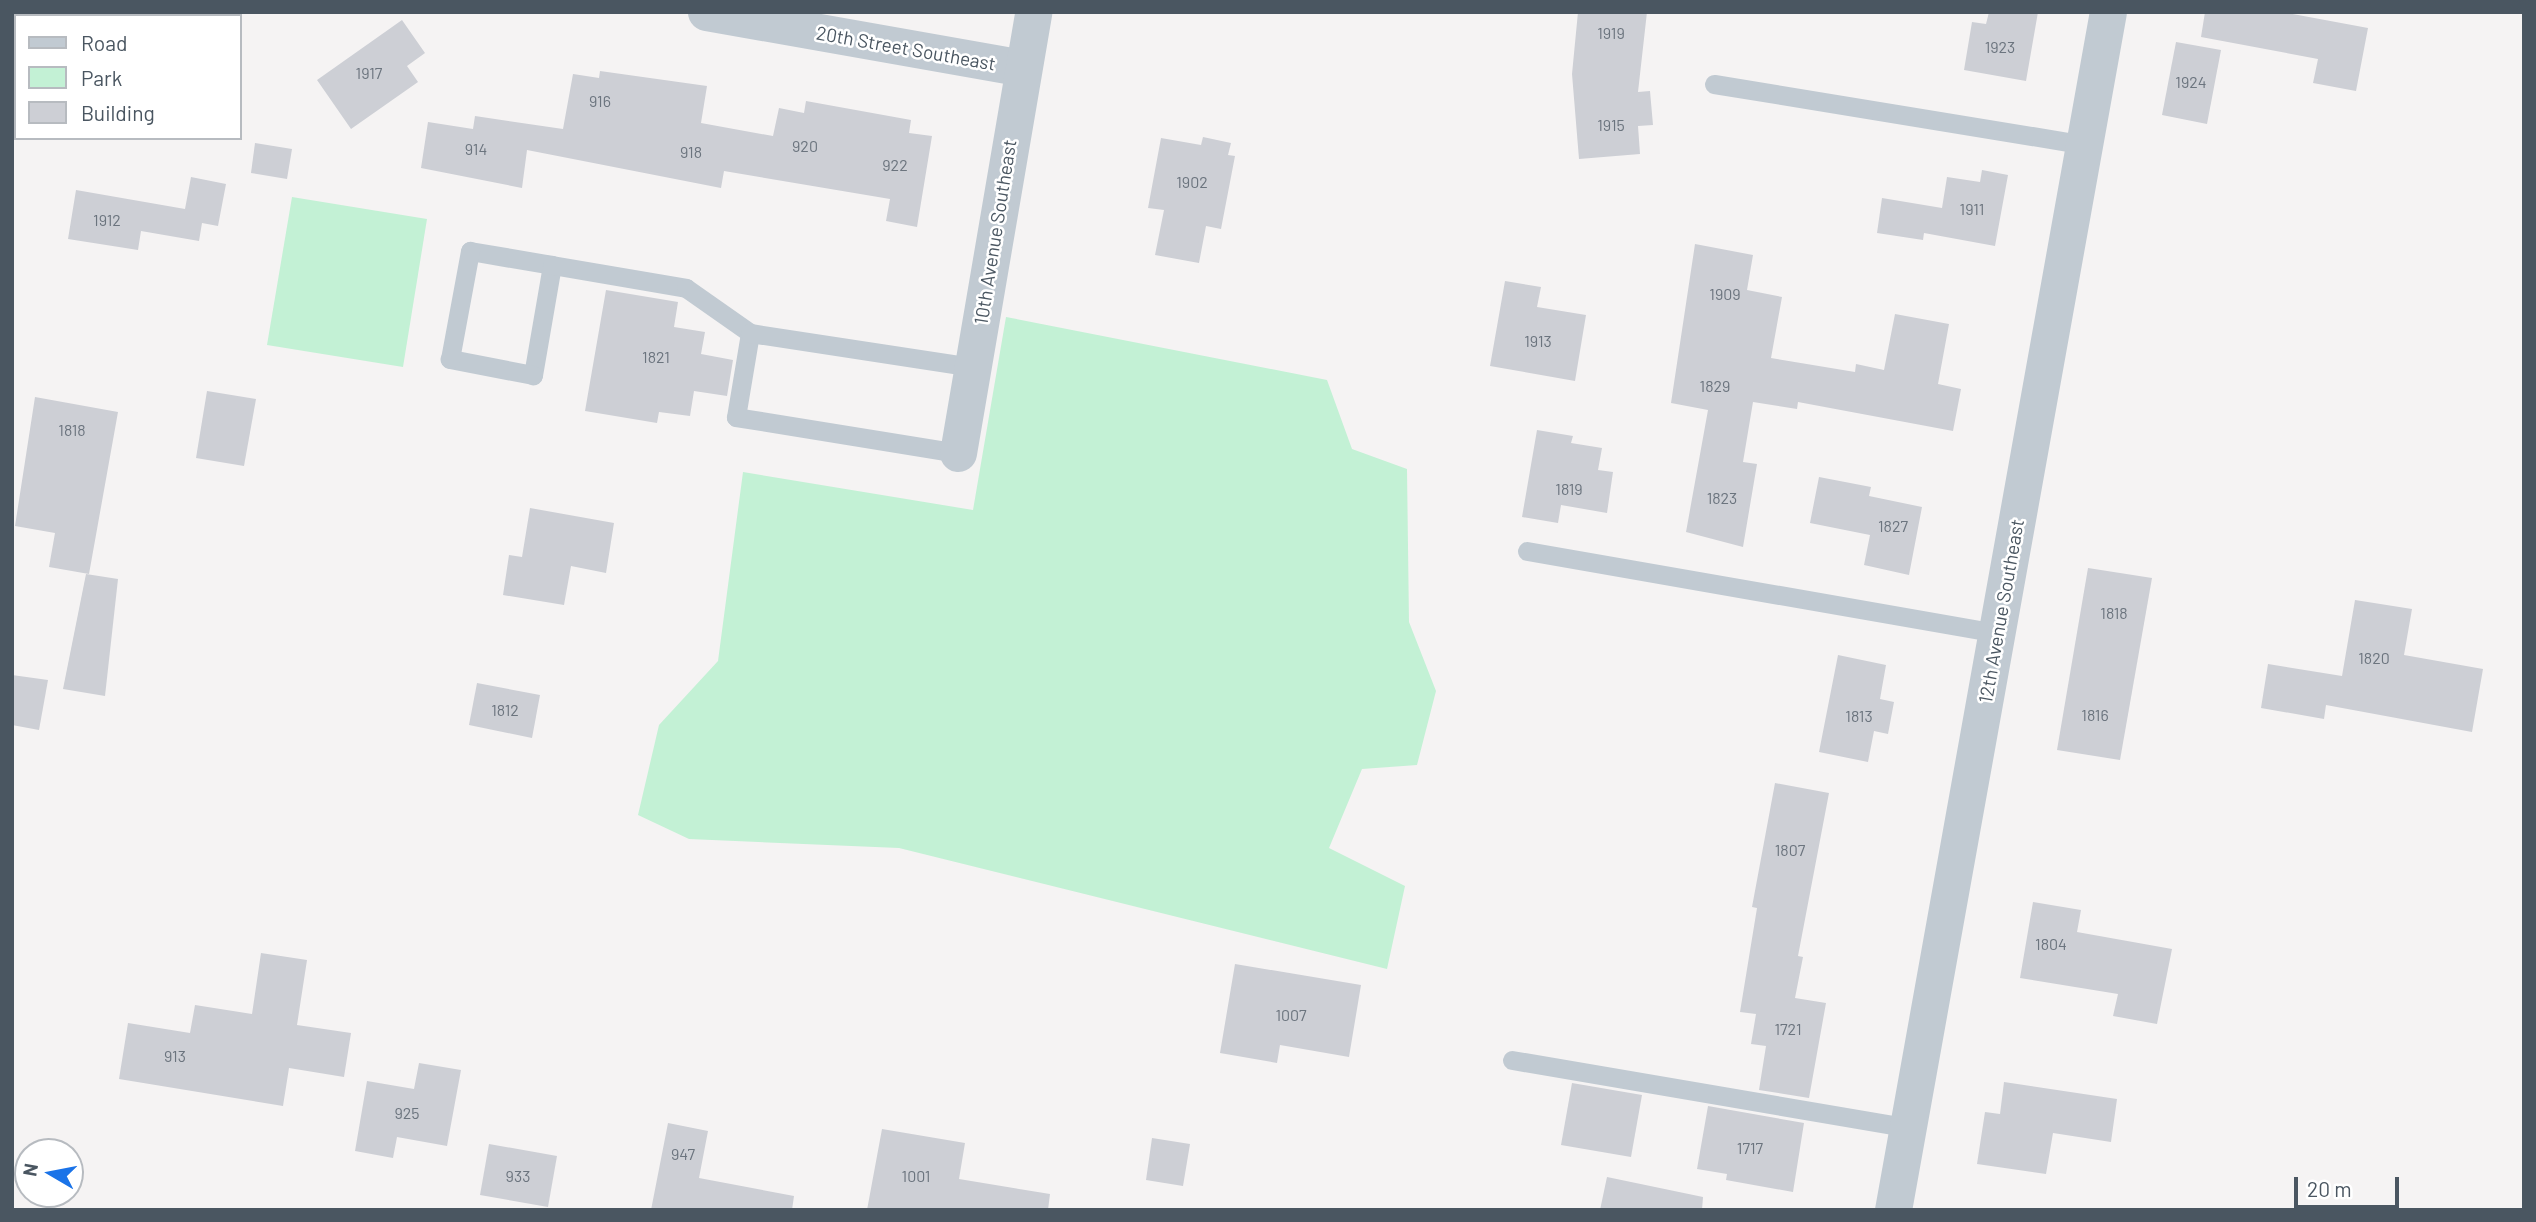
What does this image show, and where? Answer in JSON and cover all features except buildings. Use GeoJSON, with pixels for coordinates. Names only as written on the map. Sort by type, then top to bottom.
{"type":"FeatureCollection","features":[{"type":"Feature","properties":{"kind":"street","name":"20th Street Southeast"},"geometry":{"type":"LineString","coordinates":[[706,12],[1023,68]]}},
{"type":"Feature","properties":{"kind":"street","name":"10th Avenue Southeast"},"geometry":{"type":"LineString","coordinates":[[958,453],[1033,12]]}},
{"type":"Feature","properties":{"kind":"street","name":"12th Avenue Southeast"},"geometry":{"type":"LineString","coordinates":[[1893,1210],[2108,12]]}},
{"type":"Feature","properties":{"kind":"lane"},"geometry":{"type":"LineString","coordinates":[[1714,84],[2085,145]]}},
{"type":"Feature","properties":{"kind":"lane"},"geometry":{"type":"LineString","coordinates":[[552,265],[533,375],[450,359],[470,251],[552,265],[686,288],[750,333],[973,367]]}},
{"type":"Feature","properties":{"kind":"lane"},"geometry":{"type":"LineString","coordinates":[[750,333],[736,417],[958,453]]}},
{"type":"Feature","properties":{"kind":"lane"},"geometry":{"type":"LineString","coordinates":[[1527,551],[1997,633]]}},
{"type":"Feature","properties":{"kind":"lane"},"geometry":{"type":"LineString","coordinates":[[1511,1060],[1908,1128]]}},
{"type":"Feature","properties":{"kind":"green space"},"geometry":{"type":"Polygon","coordinates":[[[292,197],[427,219],[403,367],[267,345],[292,197]]]}},
{"type":"Feature","properties":{"kind":"green space"},"geometry":{"type":"Polygon","coordinates":[[[1006,317],[1327,380],[1352,449],[1407,469],[1409,622],[1436,691],[1417,765],[1362,769],[1329,848],[1405,886],[1387,969],[899,848],[689,839],[638,815],[659,725],[718,661],[743,472],[973,510],[1006,317]]]}}]}
